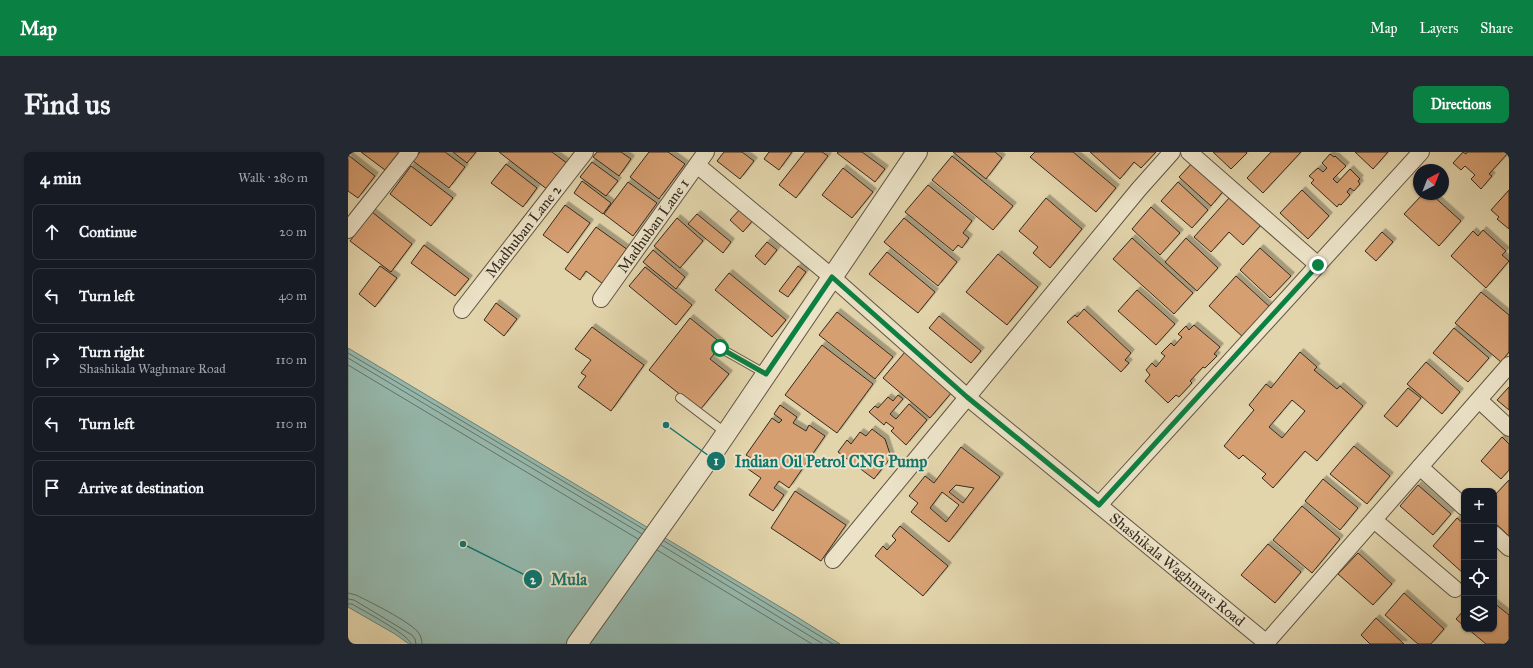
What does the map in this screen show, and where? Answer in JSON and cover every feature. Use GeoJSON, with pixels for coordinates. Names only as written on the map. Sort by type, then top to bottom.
{"type":"FeatureCollection","features":[{"type":"Feature","properties":{"kind":"street"},"geometry":{"type":"LineString","coordinates":[[348,230],[410,152]]}},
{"type":"Feature","properties":{"kind":"street","name":"Madhuban Lane 2"},"geometry":{"type":"LineString","coordinates":[[462,310],[585,152]]}},
{"type":"Feature","properties":{"kind":"street","name":"Madhuban Lane 1"},"geometry":{"type":"LineString","coordinates":[[601,299],[706,152]]}},
{"type":"Feature","properties":{"kind":"street"},"geometry":{"type":"LineString","coordinates":[[577,644],[721,440],[917,152]]}},
{"type":"Feature","properties":{"kind":"street"},"geometry":{"type":"LineString","coordinates":[[833,560],[1134,195],[1172,152]]}},
{"type":"Feature","properties":{"kind":"street"},"geometry":{"type":"LineString","coordinates":[[1189,152],[1318,265]]}},
{"type":"Feature","properties":{"kind":"street"},"geometry":{"type":"LineString","coordinates":[[1099,505],[1421,152]]}},
{"type":"Feature","properties":{"kind":"street","name":"Shashikala Waghmare Road"},"geometry":{"type":"LineString","coordinates":[[697,165],[832,277],[967,397],[1267,644]]}},
{"type":"Feature","properties":{"kind":"street"},"geometry":{"type":"LineString","coordinates":[[1267,644],[1509,365]]}},
{"type":"Feature","properties":{"kind":"street"},"geometry":{"type":"LineString","coordinates":[[1479,400],[1509,428]]}},
{"type":"Feature","properties":{"kind":"street"},"geometry":{"type":"LineString","coordinates":[[1420,467],[1461,504]]}},
{"type":"Feature","properties":{"kind":"street"},"geometry":{"type":"LineString","coordinates":[[1374,520],[1455,589]]}},
{"type":"Feature","properties":{"kind":"street"},"geometry":{"type":"LineString","coordinates":[[1497,537],[1509,548]]}},
{"type":"Feature","properties":{"kind":"lane"},"geometry":{"type":"LineString","coordinates":[[720,348],[766,374]]}},
{"type":"Feature","properties":{"kind":"lane"},"geometry":{"type":"LineString","coordinates":[[680,398],[721,440]]}},
{"type":"Feature","properties":{"kind":"water"},"geometry":{"type":"Polygon","coordinates":[[[348,348],[840,644],[409,644],[395,634],[348,607],[348,348]]]}},
{"type":"Feature","properties":{"kind":"building"},"geometry":{"type":"Polygon","coordinates":[[[361,152],[399,152],[385,170],[361,152]]]}},
{"type":"Feature","properties":{"kind":"building"},"geometry":{"type":"Polygon","coordinates":[[[420,152],[445,152],[465,167],[449,188],[413,161],[420,152]]]}},
{"type":"Feature","properties":{"kind":"building"},"geometry":{"type":"Polygon","coordinates":[[[453,152],[476,152],[467,163],[453,152]]]}},
{"type":"Feature","properties":{"kind":"building"},"geometry":{"type":"Polygon","coordinates":[[[499,152],[552,152],[568,164],[548,190],[499,152]]]}},
{"type":"Feature","properties":{"kind":"building"},"geometry":{"type":"Polygon","coordinates":[[[597,152],[621,152],[631,159],[619,176],[593,157],[597,152]]]}},
{"type":"Feature","properties":{"kind":"building"},"geometry":{"type":"Polygon","coordinates":[[[649,152],[668,152],[685,164],[659,199],[630,177],[649,152]]]}},
{"type":"Feature","properties":{"kind":"building"},"geometry":{"type":"Polygon","coordinates":[[[724,152],[742,152],[754,161],[740,179],[717,161],[724,152]]]}},
{"type":"Feature","properties":{"kind":"building"},"geometry":{"type":"Polygon","coordinates":[[[769,152],[792,152],[779,170],[764,159],[769,152]]]}},
{"type":"Feature","properties":{"kind":"building"},"geometry":{"type":"Polygon","coordinates":[[[805,152],[822,152],[828,156],[796,198],[779,185],[805,152]]]}},
{"type":"Feature","properties":{"kind":"building"},"geometry":{"type":"Polygon","coordinates":[[[862,152],[885,169],[875,182],[837,153],[862,152]]]}},
{"type":"Feature","properties":{"kind":"building"},"geometry":{"type":"Polygon","coordinates":[[[953,152],[995,152],[1002,158],[986,179],[953,152]]]}},
{"type":"Feature","properties":{"kind":"building"},"geometry":{"type":"Polygon","coordinates":[[[1035,152],[1073,152],[1116,188],[1096,212],[1030,157],[1035,152]]]}},
{"type":"Feature","properties":{"kind":"building"},"geometry":{"type":"Polygon","coordinates":[[[1090,152],[1156,152],[1141,168],[1134,162],[1120,179],[1090,152]]]}},
{"type":"Feature","properties":{"kind":"building"},"geometry":{"type":"Polygon","coordinates":[[[1213,152],[1246,152],[1247,153],[1231,169],[1213,152]]]}},
{"type":"Feature","properties":{"kind":"building"},"geometry":{"type":"Polygon","coordinates":[[[1271,152],[1301,152],[1263,193],[1247,178],[1271,152]]]}},
{"type":"Feature","properties":{"kind":"building"},"geometry":{"type":"Polygon","coordinates":[[[1355,152],[1388,152],[1373,169],[1355,152]]]}},
{"type":"Feature","properties":{"kind":"building"},"geometry":{"type":"Polygon","coordinates":[[[1463,152],[1466,154],[1467,152],[1509,152],[1489,174],[1492,176],[1481,189],[1471,179],[1475,175],[1465,166],[1461,170],[1453,163],[1463,152]]]}},
{"type":"Feature","properties":{"kind":"building"},"geometry":{"type":"Polygon","coordinates":[[[1330,154],[1334,157],[1335,156],[1346,166],[1333,179],[1337,183],[1350,169],[1360,179],[1358,181],[1360,184],[1354,191],[1350,188],[1347,192],[1350,195],[1341,205],[1339,204],[1337,207],[1311,183],[1314,180],[1309,176],[1318,168],[1323,172],[1327,168],[1322,163],[1330,154]]]}},
{"type":"Feature","properties":{"kind":"building"},"geometry":{"type":"Polygon","coordinates":[[[348,155],[375,176],[358,198],[348,191],[348,155]]]}},
{"type":"Feature","properties":{"kind":"building"},"geometry":{"type":"Polygon","coordinates":[[[952,156],[1013,206],[993,230],[932,180],[952,156]]]}},
{"type":"Feature","properties":{"kind":"building"},"geometry":{"type":"Polygon","coordinates":[[[1195,160],[1226,188],[1211,206],[1179,177],[1195,160]]]}},
{"type":"Feature","properties":{"kind":"building"},"geometry":{"type":"Polygon","coordinates":[[[592,162],[618,181],[606,196],[580,177],[592,162]]]}},
{"type":"Feature","properties":{"kind":"building"},"geometry":{"type":"Polygon","coordinates":[[[506,164],[537,188],[523,207],[491,183],[506,164]]]}},
{"type":"Feature","properties":{"kind":"building"},"geometry":{"type":"Polygon","coordinates":[[[411,166],[453,198],[431,226],[390,194],[411,166]]]}},
{"type":"Feature","properties":{"kind":"building"},"geometry":{"type":"Polygon","coordinates":[[[843,168],[873,192],[852,218],[822,195],[843,168]]]}},
{"type":"Feature","properties":{"kind":"building"},"geometry":{"type":"Polygon","coordinates":[[[582,181],[611,203],[603,214],[574,193],[582,181]]]}},
{"type":"Feature","properties":{"kind":"building"},"geometry":{"type":"Polygon","coordinates":[[[628,182],[657,203],[633,236],[604,214],[628,182]]]}},
{"type":"Feature","properties":{"kind":"building"},"geometry":{"type":"Polygon","coordinates":[[[1178,182],[1208,210],[1192,228],[1161,201],[1178,182]]]}},
{"type":"Feature","properties":{"kind":"building"},"geometry":{"type":"Polygon","coordinates":[[[928,185],[972,221],[963,233],[969,238],[962,248],[958,245],[953,251],[905,212],[928,185]]]}},
{"type":"Feature","properties":{"kind":"building"},"geometry":{"type":"Polygon","coordinates":[[[1302,190],[1329,216],[1308,239],[1280,213],[1302,190]]]}},
{"type":"Feature","properties":{"kind":"building"},"geometry":{"type":"Polygon","coordinates":[[[1509,190],[1509,229],[1497,219],[1499,217],[1491,210],[1509,190]]]}},
{"type":"Feature","properties":{"kind":"building"},"geometry":{"type":"Polygon","coordinates":[[[1230,197],[1261,225],[1243,245],[1229,232],[1211,252],[1194,237],[1230,197]]]}},
{"type":"Feature","properties":{"kind":"building"},"geometry":{"type":"Polygon","coordinates":[[[1046,198],[1082,229],[1050,268],[1033,253],[1038,247],[1019,231],[1046,198]]]}},
{"type":"Feature","properties":{"kind":"building"},"geometry":{"type":"Polygon","coordinates":[[[1417,200],[1438,200],[1461,221],[1439,246],[1404,214],[1417,200]]]}},
{"type":"Feature","properties":{"kind":"building"},"geometry":{"type":"Polygon","coordinates":[[[565,205],[590,223],[568,253],[543,235],[565,205]]]}},
{"type":"Feature","properties":{"kind":"building"},"geometry":{"type":"Polygon","coordinates":[[[742,207],[755,218],[743,232],[730,220],[742,207]]]}},
{"type":"Feature","properties":{"kind":"building"},"geometry":{"type":"Polygon","coordinates":[[[1151,207],[1180,233],[1160,255],[1132,229],[1151,207]]]}},
{"type":"Feature","properties":{"kind":"building"},"geometry":{"type":"Polygon","coordinates":[[[372,212],[412,244],[391,272],[350,241],[372,212]]]}},
{"type":"Feature","properties":{"kind":"building"},"geometry":{"type":"Polygon","coordinates":[[[697,214],[731,242],[723,253],[688,224],[697,214]]]}},
{"type":"Feature","properties":{"kind":"building"},"geometry":{"type":"Polygon","coordinates":[[[677,218],[703,241],[680,268],[654,246],[677,218]]]}},
{"type":"Feature","properties":{"kind":"building"},"geometry":{"type":"Polygon","coordinates":[[[904,218],[957,262],[938,286],[884,242],[904,218]]]}},
{"type":"Feature","properties":{"kind":"building"},"geometry":{"type":"Polygon","coordinates":[[[596,227],[628,250],[603,284],[586,271],[580,280],[565,269],[596,227]]]}},
{"type":"Feature","properties":{"kind":"building"},"geometry":{"type":"Polygon","coordinates":[[[1483,230],[1506,251],[1502,255],[1509,261],[1486,288],[1451,256],[1473,231],[1478,236],[1483,230]]]}},
{"type":"Feature","properties":{"kind":"building"},"geometry":{"type":"Polygon","coordinates":[[[1382,232],[1393,242],[1376,261],[1365,251],[1382,232]]]}},
{"type":"Feature","properties":{"kind":"building"},"geometry":{"type":"Polygon","coordinates":[[[1132,238],[1193,293],[1174,314],[1113,259],[1132,238]]]}},
{"type":"Feature","properties":{"kind":"building"},"geometry":{"type":"Polygon","coordinates":[[[1186,238],[1218,268],[1197,291],[1165,262],[1186,238]]]}},
{"type":"Feature","properties":{"kind":"building"},"geometry":{"type":"Polygon","coordinates":[[[767,242],[777,250],[765,265],[755,256],[767,242]]]}},
{"type":"Feature","properties":{"kind":"building"},"geometry":{"type":"Polygon","coordinates":[[[424,245],[469,279],[455,296],[411,263],[424,245]]]}},
{"type":"Feature","properties":{"kind":"building"},"geometry":{"type":"Polygon","coordinates":[[[1260,248],[1291,276],[1270,298],[1240,270],[1260,248]]]}},
{"type":"Feature","properties":{"kind":"building"},"geometry":{"type":"Polygon","coordinates":[[[653,250],[685,277],[676,289],[643,262],[653,250]]]}},
{"type":"Feature","properties":{"kind":"building"},"geometry":{"type":"Polygon","coordinates":[[[887,252],[935,292],[918,313],[869,274],[887,252]]]}},
{"type":"Feature","properties":{"kind":"building"},"geometry":{"type":"Polygon","coordinates":[[[998,254],[1038,287],[1007,325],[966,292],[998,254]]]}},
{"type":"Feature","properties":{"kind":"building"},"geometry":{"type":"Polygon","coordinates":[[[380,266],[397,278],[375,307],[359,294],[380,266]]]}},
{"type":"Feature","properties":{"kind":"building"},"geometry":{"type":"Polygon","coordinates":[[[798,266],[806,272],[788,297],[779,291],[798,266]]]}},
{"type":"Feature","properties":{"kind":"building"},"geometry":{"type":"Polygon","coordinates":[[[645,267],[692,305],[676,325],[629,286],[645,267]]]}},
{"type":"Feature","properties":{"kind":"building"},"geometry":{"type":"Polygon","coordinates":[[[729,273],[786,320],[772,337],[715,290],[729,273]]]}},
{"type":"Feature","properties":{"kind":"building"},"geometry":{"type":"Polygon","coordinates":[[[1236,276],[1271,308],[1244,338],[1209,306],[1236,276]]]}},
{"type":"Feature","properties":{"kind":"building"},"geometry":{"type":"Polygon","coordinates":[[[1137,290],[1175,324],[1156,345],[1118,311],[1137,290]]]}},
{"type":"Feature","properties":{"kind":"building"},"geometry":{"type":"Polygon","coordinates":[[[1481,292],[1509,315],[1509,352],[1501,362],[1455,323],[1481,292]]]}},
{"type":"Feature","properties":{"kind":"building"},"geometry":{"type":"Polygon","coordinates":[[[496,303],[517,319],[504,336],[484,320],[496,303]]]}},
{"type":"Feature","properties":{"kind":"building"},"geometry":{"type":"Polygon","coordinates":[[[1084,309],[1131,353],[1125,360],[1129,363],[1121,372],[1067,322],[1075,315],[1077,317],[1084,309]]]}},
{"type":"Feature","properties":{"kind":"building"},"geometry":{"type":"Polygon","coordinates":[[[837,312],[893,357],[875,379],[819,335],[837,312]]]}},
{"type":"Feature","properties":{"kind":"building"},"geometry":{"type":"Polygon","coordinates":[[[939,316],[981,351],[971,363],[929,328],[939,316]]]}},
{"type":"Feature","properties":{"kind":"building"},"geometry":{"type":"Polygon","coordinates":[[[690,318],[722,344],[710,359],[729,374],[700,410],[649,370],[690,318]]]}},
{"type":"Feature","properties":{"kind":"building"},"geometry":{"type":"Polygon","coordinates":[[[1194,325],[1220,347],[1214,354],[1217,356],[1205,368],[1203,367],[1190,381],[1192,383],[1179,397],[1176,395],[1168,403],[1145,381],[1150,375],[1146,370],[1152,363],[1156,367],[1165,356],[1161,353],[1171,343],[1174,346],[1182,337],[1178,334],[1186,326],[1189,330],[1194,325]]]}},
{"type":"Feature","properties":{"kind":"building"},"geometry":{"type":"Polygon","coordinates":[[[592,327],[644,365],[611,411],[578,387],[586,376],[581,373],[591,360],[575,349],[592,327]]]}},
{"type":"Feature","properties":{"kind":"building"},"geometry":{"type":"Polygon","coordinates":[[[1454,328],[1489,358],[1468,382],[1433,353],[1454,328]]]}},
{"type":"Feature","properties":{"kind":"building"},"geometry":{"type":"Polygon","coordinates":[[[822,345],[873,384],[837,433],[785,395],[822,345]]]}},
{"type":"Feature","properties":{"kind":"building"},"geometry":{"type":"Polygon","coordinates":[[[905,352],[952,392],[930,418],[883,378],[905,352]]]}},
{"type":"Feature","properties":{"kind":"building"},"geometry":{"type":"Polygon","coordinates":[[[1300,352],[1317,367],[1314,370],[1337,389],[1340,386],[1363,406],[1317,461],[1305,451],[1273,488],[1262,478],[1266,474],[1243,455],[1239,459],[1224,446],[1254,410],[1249,405],[1266,384],[1271,388],[1300,352]],[[1292,400],[1269,427],[1282,438],[1305,411],[1292,400]]]}},
{"type":"Feature","properties":{"kind":"building"},"geometry":{"type":"Polygon","coordinates":[[[1426,362],[1460,392],[1442,414],[1407,384],[1426,362]]]}},
{"type":"Feature","properties":{"kind":"building"},"geometry":{"type":"Polygon","coordinates":[[[1509,387],[1509,410],[1497,400],[1509,387]]]}},
{"type":"Feature","properties":{"kind":"building"},"geometry":{"type":"Polygon","coordinates":[[[1408,388],[1421,398],[1397,427],[1384,416],[1408,388]]]}},
{"type":"Feature","properties":{"kind":"building"},"geometry":{"type":"Polygon","coordinates":[[[898,395],[903,399],[890,414],[896,419],[909,404],[927,420],[906,445],[891,431],[894,428],[886,422],[884,425],[869,412],[875,406],[878,408],[888,397],[893,401],[898,395]]]}},
{"type":"Feature","properties":{"kind":"building"},"geometry":{"type":"Polygon","coordinates":[[[780,405],[797,417],[793,423],[806,431],[809,425],[825,436],[789,488],[779,481],[774,488],[784,495],[773,511],[749,495],[761,478],[748,469],[754,460],[746,455],[772,418],[779,423],[782,420],[774,414],[780,405]]]}},
{"type":"Feature","properties":{"kind":"building"},"geometry":{"type":"Polygon","coordinates":[[[872,429],[885,439],[891,457],[874,479],[838,452],[847,440],[851,444],[860,432],[866,436],[872,429]]]}},
{"type":"Feature","properties":{"kind":"building"},"geometry":{"type":"Polygon","coordinates":[[[1502,437],[1509,444],[1509,470],[1501,479],[1481,461],[1502,437]]]}},
{"type":"Feature","properties":{"kind":"building"},"geometry":{"type":"Polygon","coordinates":[[[1354,446],[1390,476],[1367,504],[1330,474],[1354,446]]]}},
{"type":"Feature","properties":{"kind":"building"},"geometry":{"type":"Polygon","coordinates":[[[961,447],[1000,477],[949,542],[911,512],[918,503],[909,496],[925,476],[934,483],[961,447]],[[956,485],[949,492],[963,503],[974,488],[956,485]],[[942,492],[930,508],[946,522],[959,505],[942,492]]]}},
{"type":"Feature","properties":{"kind":"building"},"geometry":{"type":"Polygon","coordinates":[[[1323,479],[1358,508],[1340,530],[1305,501],[1323,479]]]}},
{"type":"Feature","properties":{"kind":"building"},"geometry":{"type":"Polygon","coordinates":[[[1509,480],[1509,536],[1497,525],[1497,493],[1509,480]]]}},
{"type":"Feature","properties":{"kind":"building"},"geometry":{"type":"Polygon","coordinates":[[[1418,485],[1451,514],[1433,535],[1400,506],[1418,485]]]}},
{"type":"Feature","properties":{"kind":"building"},"geometry":{"type":"Polygon","coordinates":[[[795,491],[846,525],[821,561],[771,528],[795,491]]]}},
{"type":"Feature","properties":{"kind":"building"},"geometry":{"type":"Polygon","coordinates":[[[1302,506],[1340,539],[1312,573],[1273,540],[1302,506]]]}},
{"type":"Feature","properties":{"kind":"building"},"geometry":{"type":"Polygon","coordinates":[[[1457,518],[1461,521],[1461,571],[1433,546],[1457,518]]]}},
{"type":"Feature","properties":{"kind":"building"},"geometry":{"type":"Polygon","coordinates":[[[900,526],[948,566],[923,596],[875,556],[883,546],[887,550],[896,540],[892,536],[900,526]]]}},
{"type":"Feature","properties":{"kind":"building"},"geometry":{"type":"Polygon","coordinates":[[[1268,544],[1301,572],[1275,603],[1241,575],[1268,544]]]}},
{"type":"Feature","properties":{"kind":"building"},"geometry":{"type":"Polygon","coordinates":[[[1358,553],[1392,584],[1373,605],[1338,574],[1358,553]]]}},
{"type":"Feature","properties":{"kind":"building"},"geometry":{"type":"Polygon","coordinates":[[[1404,593],[1444,629],[1431,644],[1418,644],[1385,615],[1404,593]]]}},
{"type":"Feature","properties":{"kind":"building"},"geometry":{"type":"Polygon","coordinates":[[[1497,605],[1509,615],[1509,644],[1486,644],[1472,632],[1497,632],[1497,605]]]}},
{"type":"Feature","properties":{"kind":"building"},"geometry":{"type":"Polygon","coordinates":[[[1461,613],[1461,623],[1456,619],[1461,613]]]}},
{"type":"Feature","properties":{"kind":"building"},"geometry":{"type":"Polygon","coordinates":[[[1376,618],[1404,644],[1370,644],[1361,635],[1376,618]]]}},
{"type":"Feature","properties":{"kind":"place","name":"Indian Oil Petrol CNG Pump"},"geometry":{"type":"Point","coordinates":[666,425]}},
{"type":"Feature","properties":{"kind":"place","name":"Mula"},"geometry":{"type":"Point","coordinates":[463,544]}},
{"type":"Feature","properties":{"kind":"route"},"geometry":{"type":"LineString","coordinates":[[720,348],[766,374],[832,277],[967,397],[1099,505],[1318,265]]}}]}
